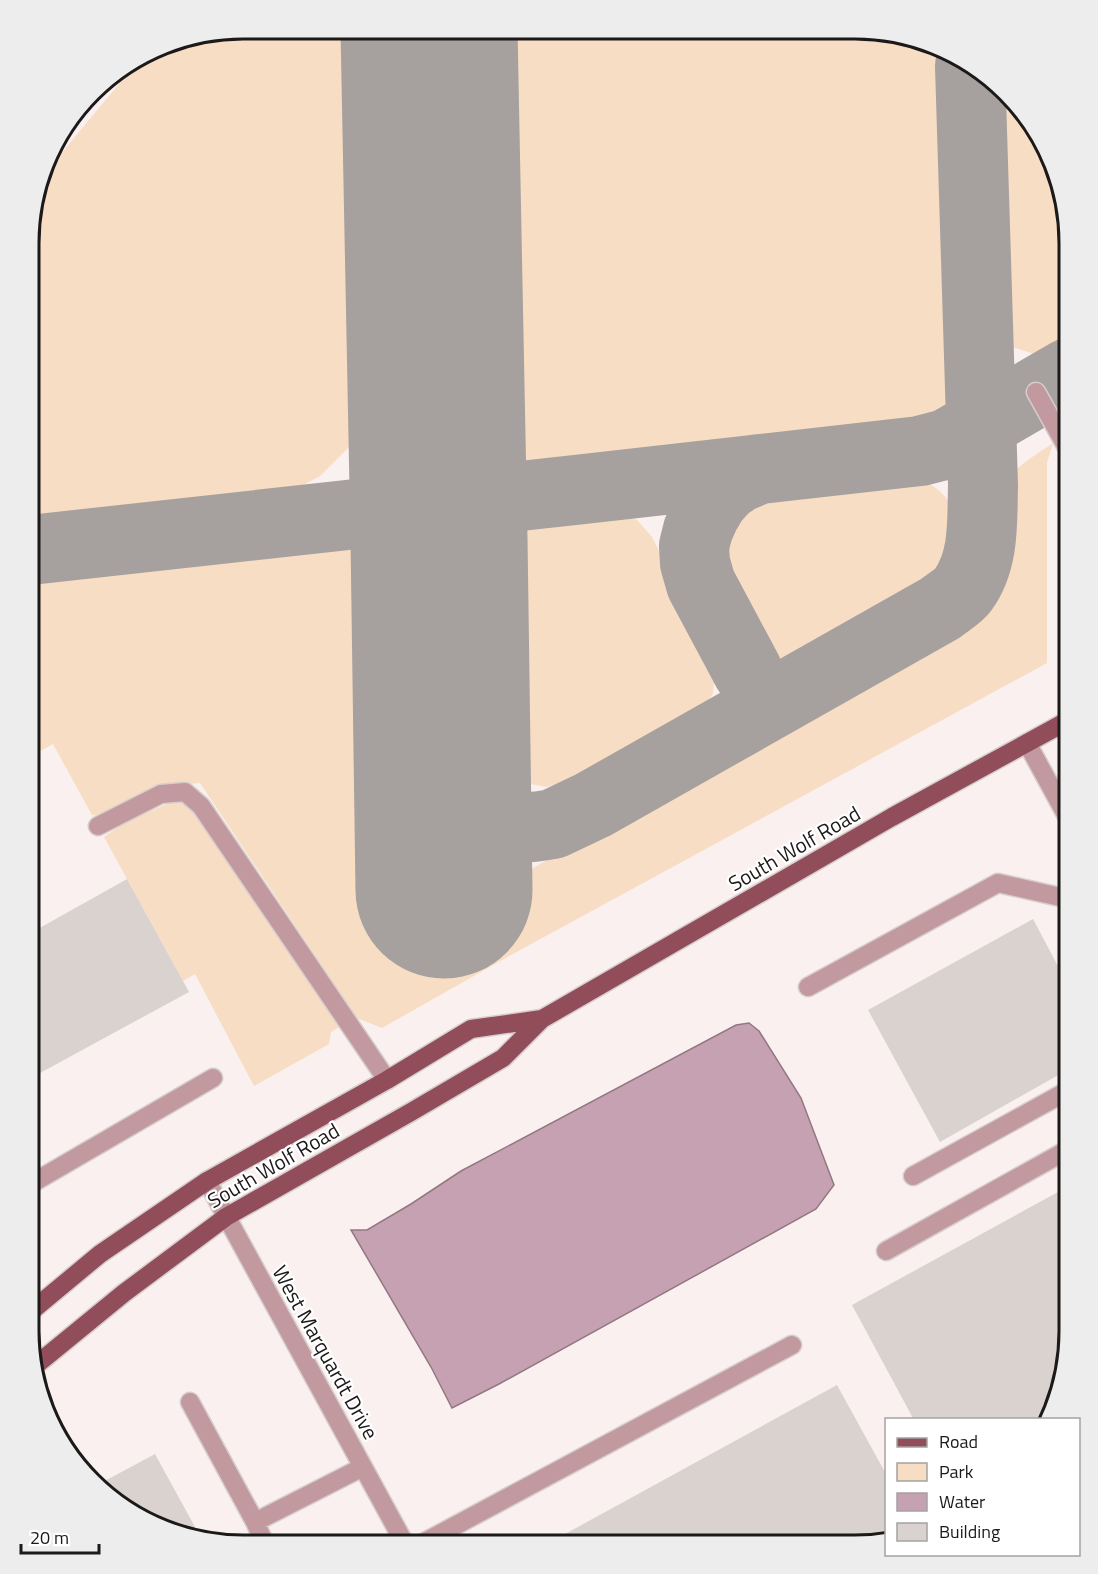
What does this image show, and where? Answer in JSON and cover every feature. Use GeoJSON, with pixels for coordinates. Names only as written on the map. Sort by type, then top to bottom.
{"type":"FeatureCollection","features":[{"type":"Feature","properties":{"kind":"main road","name":"South Wolf Road"},"geometry":{"type":"LineString","coordinates":[[41,1361],[124,1293],[226,1217],[503,1058],[542,1018],[892,817],[1059,725]]}},
{"type":"Feature","properties":{"kind":"main road","name":"South Wolf Road"},"geometry":{"type":"LineString","coordinates":[[39,1304],[100,1254],[207,1181],[387,1080],[471,1029],[542,1018]]}},
{"type":"Feature","properties":{"kind":"street"},"geometry":{"type":"LineString","coordinates":[[1036,392],[1059,433]]}},
{"type":"Feature","properties":{"kind":"street"},"geometry":{"type":"LineString","coordinates":[[1027,743],[1059,802]]}},
{"type":"Feature","properties":{"kind":"street"},"geometry":{"type":"LineString","coordinates":[[98,825],[161,794],[185,792],[201,806],[387,1080]]}},
{"type":"Feature","properties":{"kind":"street"},"geometry":{"type":"LineString","coordinates":[[808,987],[998,883],[1059,897]]}},
{"type":"Feature","properties":{"kind":"street"},"geometry":{"type":"LineString","coordinates":[[39,1179],[213,1078]]}},
{"type":"Feature","properties":{"kind":"street"},"geometry":{"type":"LineString","coordinates":[[913,1176],[1059,1096]]}},
{"type":"Feature","properties":{"kind":"street"},"geometry":{"type":"LineString","coordinates":[[886,1251],[1059,1155]]}},
{"type":"Feature","properties":{"kind":"street","name":"West Marquardt Drive"},"geometry":{"type":"LineString","coordinates":[[207,1181],[400,1535]]}},
{"type":"Feature","properties":{"kind":"street"},"geometry":{"type":"LineString","coordinates":[[437,1535],[792,1345]]}},
{"type":"Feature","properties":{"kind":"street"},"geometry":{"type":"LineString","coordinates":[[190,1402],[261,1535]]}},
{"type":"Feature","properties":{"kind":"street"},"geometry":{"type":"LineString","coordinates":[[255,1522],[363,1467]]}},
{"type":"Feature","properties":{"kind":"green space"},"geometry":{"type":"Polygon","coordinates":[[[230,39],[386,39],[391,345],[376,403],[352,444],[320,476],[277,499],[245,507],[39,528],[39,243],[43,203],[50,177],[59,156],[125,77],[153,60],[190,46],[230,39]]]}},
{"type":"Feature","properties":{"kind":"green space"},"geometry":{"type":"Polygon","coordinates":[[[475,39],[855,39],[908,46],[948,62],[958,372],[950,398],[932,420],[909,433],[543,471],[521,468],[498,450],[482,422],[475,39]]]}},
{"type":"Feature","properties":{"kind":"green space"},"geometry":{"type":"Polygon","coordinates":[[[993,93],[1025,130],[1038,153],[1048,177],[1059,230],[1059,340],[1034,354],[1007,345],[1002,338],[993,93]]]}},
{"type":"Feature","properties":{"kind":"green space"},"geometry":{"type":"Polygon","coordinates":[[[1053,443],[1047,463],[1047,663],[511,955],[382,1028],[357,1018],[200,783],[174,785],[102,816],[92,815],[53,744],[39,752],[39,572],[372,534],[386,543],[395,557],[402,893],[490,892],[955,631],[968,621],[989,599],[1000,577],[1005,553],[1007,482],[1012,473],[1053,443]]]}},
{"type":"Feature","properties":{"kind":"green space"},"geometry":{"type":"Polygon","coordinates":[[[910,478],[931,485],[942,493],[955,511],[960,532],[958,554],[953,565],[941,580],[792,660],[776,661],[761,654],[722,577],[721,542],[735,512],[758,492],[772,489],[910,478]]]}},
{"type":"Feature","properties":{"kind":"green space"},"geometry":{"type":"Polygon","coordinates":[[[606,507],[637,520],[652,537],[716,664],[713,693],[704,709],[575,779],[547,787],[524,783],[504,768],[493,753],[489,733],[484,538],[510,520],[546,512],[606,507]]]}},
{"type":"Feature","properties":{"kind":"green space"},"geometry":{"type":"Polygon","coordinates":[[[176,800],[189,802],[339,1027],[331,1032],[329,1044],[254,1086],[195,974],[183,981],[104,837],[124,823],[176,800]]]}},
{"type":"Feature","properties":{"kind":"water"},"geometry":{"type":"Polygon","coordinates":[[[749,1023],[759,1031],[801,1098],[834,1185],[816,1209],[452,1408],[431,1367],[351,1230],[367,1230],[461,1171],[736,1025],[749,1023]]]}},
{"type":"Feature","properties":{"kind":"building"},"geometry":{"type":"Polygon","coordinates":[[[127,879],[189,992],[39,1074],[39,928],[127,879]]]}},
{"type":"Feature","properties":{"kind":"building"},"geometry":{"type":"Polygon","coordinates":[[[1033,919],[1059,968],[1059,1075],[940,1142],[868,1010],[1033,919]]]}},
{"type":"Feature","properties":{"kind":"building"},"geometry":{"type":"Polygon","coordinates":[[[1059,1191],[1059,1344],[1055,1371],[1039,1418],[913,1418],[852,1305],[1059,1191]]]}},
{"type":"Feature","properties":{"kind":"building"},"geometry":{"type":"Polygon","coordinates":[[[837,1385],[885,1472],[885,1532],[868,1535],[563,1535],[837,1385]]]}},
{"type":"Feature","properties":{"kind":"building"},"geometry":{"type":"Polygon","coordinates":[[[155,1454],[196,1529],[153,1514],[130,1501],[105,1481],[155,1454]]]}},
{"type":"Feature","properties":{"kind":"taxiway"},"geometry":{"type":"LineString","coordinates":[[441,716],[466,794],[487,812],[514,825],[534,827],[553,824],[593,805],[941,608],[963,590],[979,553],[983,485],[970,75]]}},
{"type":"Feature","properties":{"kind":"taxiway"},"geometry":{"type":"LineString","coordinates":[[39,549],[920,451],[947,444],[1059,379]]}},
{"type":"Feature","properties":{"kind":"taxiway"},"geometry":{"type":"LineString","coordinates":[[364,513],[389,499],[413,469],[436,427],[455,463],[479,486],[508,497]]}},
{"type":"Feature","properties":{"kind":"taxiway"},"geometry":{"type":"LineString","coordinates":[[748,672],[701,584],[695,563],[694,546],[698,530],[714,499],[738,478],[759,469]]}},
{"type":"Feature","properties":{"kind":"runway"},"geometry":{"type":"LineString","coordinates":[[429,39],[444,890]]}}]}
